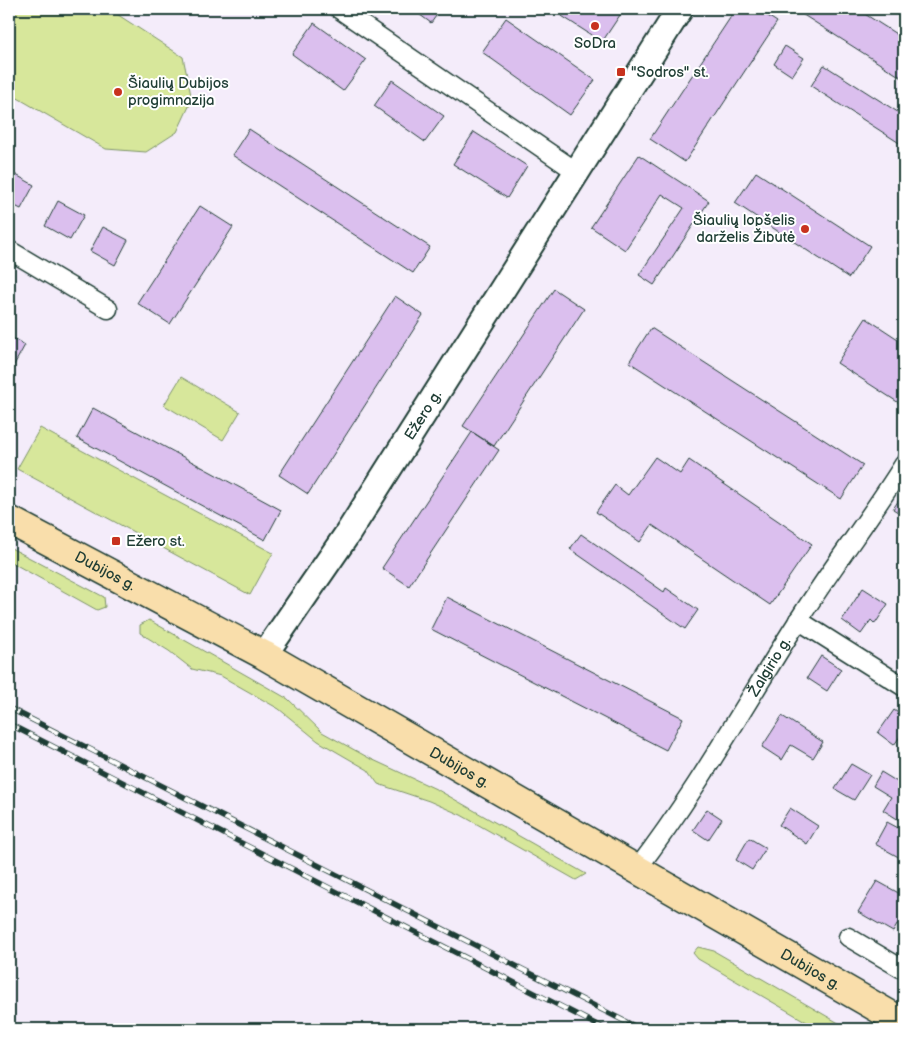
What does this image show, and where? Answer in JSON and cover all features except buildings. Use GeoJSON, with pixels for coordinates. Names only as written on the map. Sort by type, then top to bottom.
{"type":"FeatureCollection","features":[{"type":"Feature","properties":{"kind":"main road","name":"Ežero g."},"geometry":{"type":"LineString","coordinates":[[264,655],[348,533],[680,9]]}},
{"type":"Feature","properties":{"kind":"main road","name":"Dubijos g."},"geometry":{"type":"LineString","coordinates":[[9,520],[264,655],[904,1023]]}},
{"type":"Feature","properties":{"kind":"street"},"geometry":{"type":"LineString","coordinates":[[339,9],[577,172]]}},
{"type":"Feature","properties":{"kind":"street"},"geometry":{"type":"LineString","coordinates":[[9,250],[108,309]]}},
{"type":"Feature","properties":{"kind":"street","name":"Žalgirio g."},"geometry":{"type":"LineString","coordinates":[[637,869],[665,832],[798,620],[904,464]]}},
{"type":"Feature","properties":{"kind":"street"},"geometry":{"type":"LineString","coordinates":[[798,620],[904,687]]}},
{"type":"Feature","properties":{"kind":"street"},"geometry":{"type":"LineString","coordinates":[[848,937],[904,970]]}},
{"type":"Feature","properties":{"kind":"green space"},"geometry":{"type":"Polygon","coordinates":[[[9,9],[109,9],[183,57],[192,100],[177,132],[146,152],[106,149],[9,93],[9,9]]]}},
{"type":"Feature","properties":{"kind":"green space"},"geometry":{"type":"Polygon","coordinates":[[[181,377],[240,412],[223,440],[164,405],[181,377]]]}},
{"type":"Feature","properties":{"kind":"green space"},"geometry":{"type":"Polygon","coordinates":[[[40,428],[273,553],[250,595],[17,469],[40,428]]]}},
{"type":"Feature","properties":{"kind":"green space"},"geometry":{"type":"Polygon","coordinates":[[[9,547],[104,597],[105,607],[97,610],[9,561],[9,547]]]}},
{"type":"Feature","properties":{"kind":"green space"},"geometry":{"type":"Polygon","coordinates":[[[149,620],[288,699],[322,732],[369,758],[438,790],[586,874],[576,880],[461,815],[429,801],[378,784],[368,770],[318,741],[279,709],[221,676],[192,669],[169,651],[140,633],[140,625],[149,620]]]}},
{"type":"Feature","properties":{"kind":"green space"},"geometry":{"type":"Polygon","coordinates":[[[698,947],[714,951],[849,1029],[819,1029],[698,959],[693,953],[698,947]]]}},
{"type":"Feature","properties":{"kind":"railway"},"geometry":{"type":"LineString","coordinates":[[9,708],[640,1029]]}},
{"type":"Feature","properties":{"kind":"railway"},"geometry":{"type":"LineString","coordinates":[[9,724],[605,1029]]}},
{"type":"Feature","properties":{"kind":"place","name":"SoDra"},"geometry":{"type":"Point","coordinates":[595,26]}},
{"type":"Feature","properties":{"kind":"place","name":"\"Sodros\" st."},"geometry":{"type":"Point","coordinates":[621,72]}},
{"type":"Feature","properties":{"kind":"place","name":"Šiaulių Dubijos progimnazija"},"geometry":{"type":"Point","coordinates":[118,92]}},
{"type":"Feature","properties":{"kind":"place","name":"Šiaulių lopšelis darželis Žibutė"},"geometry":{"type":"Point","coordinates":[805,229]}},
{"type":"Feature","properties":{"kind":"place","name":"Ežero st."},"geometry":{"type":"Point","coordinates":[116,541]}}]}
